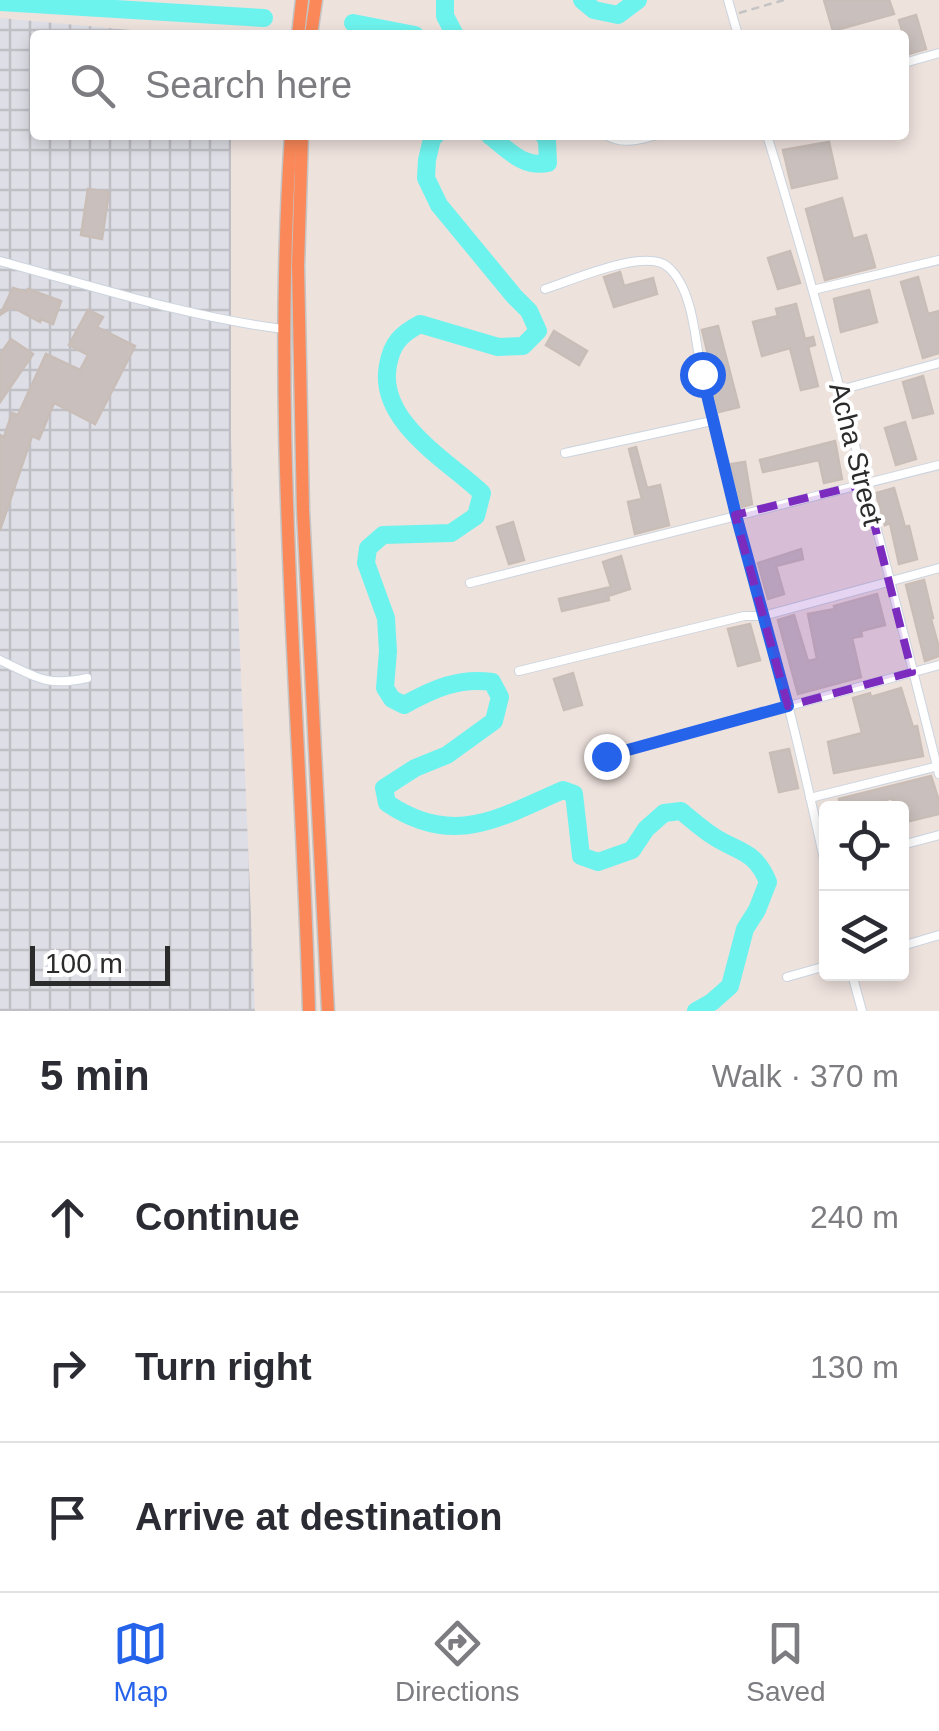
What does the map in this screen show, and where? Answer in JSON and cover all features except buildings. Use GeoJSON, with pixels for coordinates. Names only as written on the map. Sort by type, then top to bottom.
{"type":"FeatureCollection","features":[{"type":"Feature","properties":{"kind":"highway"},"geometry":{"type":"LineString","coordinates":[[299,30],[302,0]]}},
{"type":"Feature","properties":{"kind":"highway"},"geometry":{"type":"LineString","coordinates":[[311,30],[316,0]]}},
{"type":"Feature","properties":{"kind":"highway"},"geometry":{"type":"LineString","coordinates":[[291,140],[283,329],[309,1011]]}},
{"type":"Feature","properties":{"kind":"highway"},"geometry":{"type":"LineString","coordinates":[[302,140],[298,266],[301,454],[328,1011]]}},
{"type":"Feature","properties":{"kind":"street"},"geometry":{"type":"LineString","coordinates":[[728,0],[737,30]]}},
{"type":"Feature","properties":{"kind":"street"},"geometry":{"type":"LineString","coordinates":[[909,62],[939,53]]}},
{"type":"Feature","properties":{"kind":"street","name":"Acha Street"},"geometry":{"type":"LineString","coordinates":[[768,140],[840,390],[938,769]]}},
{"type":"Feature","properties":{"kind":"street"},"geometry":{"type":"LineString","coordinates":[[812,290],[939,260]]}},
{"type":"Feature","properties":{"kind":"street"},"geometry":{"type":"LineString","coordinates":[[0,261],[191,312],[283,329]]}},
{"type":"Feature","properties":{"kind":"street"},"geometry":{"type":"LineString","coordinates":[[545,289],[622,264],[657,261],[670,268],[686,297],[712,421],[819,836]]}},
{"type":"Feature","properties":{"kind":"street"},"geometry":{"type":"LineString","coordinates":[[840,390],[939,363]]}},
{"type":"Feature","properties":{"kind":"street"},"geometry":{"type":"LineString","coordinates":[[565,453],[712,421]]}},
{"type":"Feature","properties":{"kind":"street"},"geometry":{"type":"LineString","coordinates":[[470,583],[939,465]]}},
{"type":"Feature","properties":{"kind":"street"},"geometry":{"type":"LineString","coordinates":[[520,672],[744,616],[763,616],[939,568]]}},
{"type":"Feature","properties":{"kind":"street"},"geometry":{"type":"LineString","coordinates":[[0,660],[53,682],[86,678]]}},
{"type":"Feature","properties":{"kind":"street"},"geometry":{"type":"LineString","coordinates":[[606,756],[939,665]]}},
{"type":"Feature","properties":{"kind":"street"},"geometry":{"type":"LineString","coordinates":[[810,798],[938,769]]}},
{"type":"Feature","properties":{"kind":"street"},"geometry":{"type":"LineString","coordinates":[[909,843],[939,835]]}},
{"type":"Feature","properties":{"kind":"street"},"geometry":{"type":"LineString","coordinates":[[909,944],[939,935]]}},
{"type":"Feature","properties":{"kind":"street"},"geometry":{"type":"LineString","coordinates":[[787,977],[819,968]]}},
{"type":"Feature","properties":{"kind":"street"},"geometry":{"type":"LineString","coordinates":[[854,981],[862,1011]]}},
{"type":"Feature","properties":{"kind":"path"},"geometry":{"type":"LineString","coordinates":[[732,14],[784,0]]}},
{"type":"Feature","properties":{"kind":"highlighted area"},"geometry":{"type":"Polygon","coordinates":[[[864,484],[912,672],[788,706],[735,515],[864,484]]]}},
{"type":"Feature","properties":{"kind":"shaded area"},"geometry":{"type":"Polygon","coordinates":[[[0,18],[131,30],[30,30],[30,140],[231,140],[231,438],[255,1011],[0,1011],[0,18]]]}},
{"type":"Feature","properties":{"kind":"waterway"},"geometry":{"type":"LineString","coordinates":[[445,0],[445,16],[452,30]]}},
{"type":"Feature","properties":{"kind":"waterway"},"geometry":{"type":"LineString","coordinates":[[582,0],[594,10],[618,15],[638,0]]}},
{"type":"Feature","properties":{"kind":"waterway"},"geometry":{"type":"LineString","coordinates":[[0,2],[264,18]]}},
{"type":"Feature","properties":{"kind":"waterway"},"geometry":{"type":"LineString","coordinates":[[353,23],[389,30]]}},
{"type":"Feature","properties":{"kind":"waterway"},"geometry":{"type":"LineString","coordinates":[[432,140],[426,178],[439,205],[529,311],[538,331],[523,346],[498,347],[420,324],[398,340],[390,357],[387,385],[404,421],[434,453],[482,493],[476,516],[451,533],[383,535],[368,548],[366,563],[386,618],[385,688],[392,699],[404,705],[436,689],[468,681],[492,682],[500,697],[494,721],[447,755],[415,768],[384,788],[387,803],[411,817],[455,826],[497,818],[563,790],[574,794],[581,856],[598,862],[632,850],[646,829],[664,813],[681,811],[713,836],[745,853],[758,864],[768,882],[745,929],[730,986],[696,1011]]}},
{"type":"Feature","properties":{"kind":"waterway"},"geometry":{"type":"LineString","coordinates":[[495,140],[516,156],[539,164],[548,163],[546,140]]}},
{"type":"Feature","properties":{"kind":"route"},"geometry":{"type":"LineString","coordinates":[[606,756],[788,706],[702,374]]}}]}
